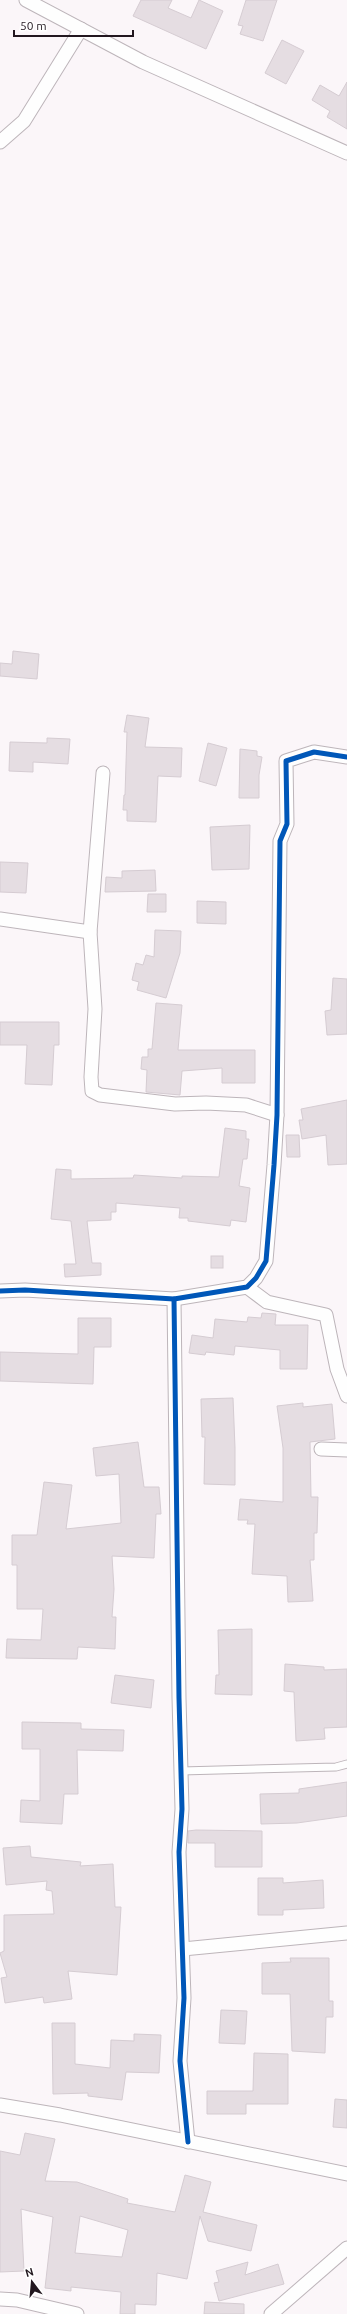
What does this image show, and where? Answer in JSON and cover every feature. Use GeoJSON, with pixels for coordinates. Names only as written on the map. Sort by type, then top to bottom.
{"type":"FeatureCollection","features":[{"type":"Feature","properties":{"kind":"street"},"geometry":{"type":"LineString","coordinates":[[26,0],[143,62],[347,154]]}},
{"type":"Feature","properties":{"kind":"street"},"geometry":{"type":"LineString","coordinates":[[0,142],[24,121],[81,29]]}},
{"type":"Feature","properties":{"kind":"street"},"geometry":{"type":"LineString","coordinates":[[0,1291],[25,1290],[174,1299],[247,1287],[256,1278],[266,1261],[277,1115],[280,841],[287,824],[286,761],[314,752],[347,757]]}},
{"type":"Feature","properties":{"kind":"street"},"geometry":{"type":"LineString","coordinates":[[103,773],[90,932],[95,1009],[91,1077],[92,1090],[100,1095],[175,1104],[206,1103],[246,1105],[277,1115]]}},
{"type":"Feature","properties":{"kind":"street"},"geometry":{"type":"LineString","coordinates":[[0,919],[90,932]]}},
{"type":"Feature","properties":{"kind":"street"},"geometry":{"type":"LineString","coordinates":[[247,1287],[267,1302],[326,1315],[337,1369],[347,1396]]}},
{"type":"Feature","properties":{"kind":"street"},"geometry":{"type":"LineString","coordinates":[[174,1299],[182,1809],[179,1852],[180,1932],[183,1949],[184,1998],[180,2061],[188,2142]]}},
{"type":"Feature","properties":{"kind":"street"},"geometry":{"type":"LineString","coordinates":[[321,1449],[347,1450]]}},
{"type":"Feature","properties":{"kind":"street"},"geometry":{"type":"LineString","coordinates":[[183,1949],[347,1933]]}},
{"type":"Feature","properties":{"kind":"street"},"geometry":{"type":"LineString","coordinates":[[0,2105],[60,2115],[347,2174]]}},
{"type":"Feature","properties":{"kind":"street"},"geometry":{"type":"LineString","coordinates":[[271,2314],[347,2248]]}},
{"type":"Feature","properties":{"kind":"street"},"geometry":{"type":"LineString","coordinates":[[0,2299],[17,2300],[77,2314]]}},
{"type":"Feature","properties":{"kind":"lane"},"geometry":{"type":"LineString","coordinates":[[181,1771],[336,1767],[347,1764]]}},
{"type":"Feature","properties":{"kind":"building"},"geometry":{"type":"Polygon","coordinates":[[[141,0],[172,0],[168,8],[191,18],[199,0],[223,11],[206,49],[133,16],[141,0]]]}},
{"type":"Feature","properties":{"kind":"building"},"geometry":{"type":"Polygon","coordinates":[[[246,0],[277,0],[263,41],[240,34],[243,26],[238,25],[246,0]]]}},
{"type":"Feature","properties":{"kind":"building"},"geometry":{"type":"Polygon","coordinates":[[[282,40],[304,51],[286,84],[265,73],[282,40]]]}},
{"type":"Feature","properties":{"kind":"building"},"geometry":{"type":"Polygon","coordinates":[[[347,82],[347,129],[327,117],[330,111],[312,100],[320,85],[339,96],[347,82]]]}},
{"type":"Feature","properties":{"kind":"building"},"geometry":{"type":"Polygon","coordinates":[[[13,651],[39,654],[37,679],[0,676],[0,663],[12,664],[13,651]]]}},
{"type":"Feature","properties":{"kind":"building"},"geometry":{"type":"Polygon","coordinates":[[[127,715],[149,718],[145,747],[182,748],[181,777],[158,776],[156,822],[127,821],[127,810],[123,810],[125,795],[127,732],[124,732],[127,715]]]}},
{"type":"Feature","properties":{"kind":"building"},"geometry":{"type":"Polygon","coordinates":[[[47,738],[70,739],[68,764],[33,762],[33,772],[9,771],[10,742],[47,743],[47,738]]]}},
{"type":"Feature","properties":{"kind":"building"},"geometry":{"type":"Polygon","coordinates":[[[208,743],[227,748],[216,786],[199,781],[208,743]]]}},
{"type":"Feature","properties":{"kind":"building"},"geometry":{"type":"Polygon","coordinates":[[[240,749],[257,751],[257,756],[262,757],[259,775],[259,798],[239,798],[240,749]]]}},
{"type":"Feature","properties":{"kind":"building"},"geometry":{"type":"Polygon","coordinates":[[[250,825],[249,869],[212,870],[210,827],[250,825]]]}},
{"type":"Feature","properties":{"kind":"building"},"geometry":{"type":"Polygon","coordinates":[[[0,862],[28,863],[26,893],[0,892],[0,862]]]}},
{"type":"Feature","properties":{"kind":"building"},"geometry":{"type":"Polygon","coordinates":[[[155,870],[156,891],[105,892],[106,877],[122,878],[122,871],[155,870]]]}},
{"type":"Feature","properties":{"kind":"building"},"geometry":{"type":"Polygon","coordinates":[[[148,894],[166,894],[166,912],[147,912],[148,894]]]}},
{"type":"Feature","properties":{"kind":"building"},"geometry":{"type":"Polygon","coordinates":[[[197,901],[226,902],[226,924],[197,923],[197,901]]]}},
{"type":"Feature","properties":{"kind":"building"},"geometry":{"type":"Polygon","coordinates":[[[155,930],[181,931],[180,953],[166,998],[137,990],[139,982],[132,980],[136,963],[143,965],[146,955],[154,957],[155,930]]]}},
{"type":"Feature","properties":{"kind":"building"},"geometry":{"type":"Polygon","coordinates":[[[333,978],[347,979],[347,1034],[327,1035],[325,1011],[331,1010],[333,978]]]}},
{"type":"Feature","properties":{"kind":"building"},"geometry":{"type":"Polygon","coordinates":[[[156,1003],[182,1005],[178,1050],[255,1050],[255,1083],[222,1083],[222,1068],[182,1071],[180,1095],[146,1092],[147,1070],[141,1069],[142,1057],[148,1057],[148,1049],[152,1049],[156,1003]]]}},
{"type":"Feature","properties":{"kind":"building"},"geometry":{"type":"Polygon","coordinates":[[[0,1022],[59,1022],[59,1045],[54,1045],[52,1085],[25,1084],[27,1045],[0,1045],[0,1022]]]}},
{"type":"Feature","properties":{"kind":"building"},"geometry":{"type":"Polygon","coordinates":[[[347,1100],[347,1164],[328,1165],[326,1135],[302,1139],[299,1120],[303,1120],[301,1109],[347,1100]]]}},
{"type":"Feature","properties":{"kind":"building"},"geometry":{"type":"Polygon","coordinates":[[[225,1128],[246,1131],[246,1139],[249,1139],[247,1159],[243,1159],[239,1186],[250,1188],[246,1222],[231,1220],[230,1226],[188,1221],[188,1218],[179,1218],[180,1208],[116,1203],[116,1212],[111,1212],[111,1220],[87,1221],[92,1263],[101,1263],[101,1275],[65,1277],[64,1264],[76,1264],[71,1221],[51,1219],[56,1169],[71,1170],[71,1179],[133,1178],[134,1175],[182,1178],[182,1176],[219,1177],[225,1128]]]}},
{"type":"Feature","properties":{"kind":"building"},"geometry":{"type":"Polygon","coordinates":[[[286,1135],[299,1135],[300,1157],[287,1157],[286,1135]]]}},
{"type":"Feature","properties":{"kind":"building"},"geometry":{"type":"Polygon","coordinates":[[[211,1256],[223,1256],[223,1268],[211,1268],[211,1256]]]}},
{"type":"Feature","properties":{"kind":"building"},"geometry":{"type":"Polygon","coordinates":[[[262,1313],[276,1314],[275,1325],[308,1325],[307,1369],[280,1369],[280,1350],[235,1346],[234,1355],[206,1352],[205,1355],[189,1353],[192,1335],[213,1338],[215,1319],[247,1322],[248,1317],[261,1318],[262,1313]]]}},
{"type":"Feature","properties":{"kind":"building"},"geometry":{"type":"Polygon","coordinates":[[[78,1318],[111,1318],[111,1347],[94,1347],[93,1384],[0,1381],[0,1352],[78,1354],[78,1318]]]}},
{"type":"Feature","properties":{"kind":"building"},"geometry":{"type":"Polygon","coordinates":[[[233,1398],[235,1485],[204,1484],[205,1437],[202,1437],[201,1399],[233,1398]]]}},
{"type":"Feature","properties":{"kind":"building"},"geometry":{"type":"Polygon","coordinates":[[[303,1403],[303,1407],[332,1404],[335,1439],[310,1442],[311,1497],[318,1497],[317,1533],[314,1533],[314,1560],[310,1560],[313,1601],[288,1602],[287,1576],[252,1574],[255,1524],[247,1524],[248,1520],[238,1520],[240,1499],[283,1502],[283,1448],[277,1406],[303,1403]]]}},
{"type":"Feature","properties":{"kind":"building"},"geometry":{"type":"Polygon","coordinates":[[[138,1442],[144,1487],[159,1487],[161,1514],[156,1514],[154,1558],[112,1556],[114,1589],[112,1617],[116,1617],[115,1649],[78,1647],[77,1659],[6,1658],[7,1639],[41,1640],[43,1609],[17,1609],[17,1565],[12,1565],[12,1535],[37,1535],[44,1482],[72,1485],[66,1529],[121,1523],[119,1474],[96,1476],[93,1448],[138,1442]]]}},
{"type":"Feature","properties":{"kind":"building"},"geometry":{"type":"Polygon","coordinates":[[[252,1629],[252,1695],[215,1694],[216,1675],[219,1675],[218,1630],[252,1629]]]}},
{"type":"Feature","properties":{"kind":"building"},"geometry":{"type":"Polygon","coordinates":[[[285,1664],[324,1667],[324,1670],[347,1669],[347,1727],[324,1728],[325,1739],[296,1741],[294,1692],[284,1691],[285,1664]]]}},
{"type":"Feature","properties":{"kind":"building"},"geometry":{"type":"Polygon","coordinates":[[[115,1675],[154,1680],[151,1708],[111,1703],[115,1675]]]}},
{"type":"Feature","properties":{"kind":"building"},"geometry":{"type":"Polygon","coordinates":[[[22,1722],[81,1723],[81,1729],[124,1730],[123,1751],[77,1750],[78,1794],[64,1794],[62,1824],[20,1822],[21,1800],[40,1801],[40,1749],[22,1749],[22,1722]]]}},
{"type":"Feature","properties":{"kind":"building"},"geometry":{"type":"Polygon","coordinates":[[[347,1782],[347,1816],[297,1823],[261,1824],[260,1794],[299,1793],[299,1789],[347,1782]]]}},
{"type":"Feature","properties":{"kind":"building"},"geometry":{"type":"Polygon","coordinates":[[[188,1831],[262,1831],[262,1867],[215,1867],[215,1843],[188,1843],[188,1831]]]}},
{"type":"Feature","properties":{"kind":"building"},"geometry":{"type":"Polygon","coordinates":[[[30,1846],[31,1857],[81,1862],[80,1866],[113,1864],[115,1907],[121,1907],[117,1975],[68,1971],[72,1999],[44,2003],[43,1997],[5,2003],[1,1978],[7,1977],[0,1953],[4,1951],[4,1915],[54,1914],[52,1891],[46,1890],[47,1881],[6,1885],[3,1848],[30,1846]]]}},
{"type":"Feature","properties":{"kind":"building"},"geometry":{"type":"Polygon","coordinates":[[[258,1878],[283,1878],[283,1883],[323,1880],[324,1908],[283,1910],[283,1915],[258,1915],[258,1878]]]}},
{"type":"Feature","properties":{"kind":"building"},"geometry":{"type":"Polygon","coordinates":[[[290,1958],[329,1958],[329,2001],[333,2001],[333,2017],[326,2017],[325,2053],[292,2051],[290,1994],[262,1994],[262,1963],[291,1962],[290,1958]]]}},
{"type":"Feature","properties":{"kind":"building"},"geometry":{"type":"Polygon","coordinates":[[[221,2010],[247,2011],[245,2044],[219,2043],[221,2010]]]}},
{"type":"Feature","properties":{"kind":"building"},"geometry":{"type":"Polygon","coordinates":[[[52,2023],[75,2023],[75,2064],[110,2068],[111,2040],[134,2041],[134,2034],[161,2035],[159,2073],[126,2072],[122,2100],[88,2096],[88,2093],[53,2094],[52,2023]]]}},
{"type":"Feature","properties":{"kind":"building"},"geometry":{"type":"Polygon","coordinates":[[[254,2053],[288,2054],[288,2104],[246,2104],[246,2114],[207,2114],[207,2091],[253,2091],[254,2053]]]}},
{"type":"Feature","properties":{"kind":"building"},"geometry":{"type":"Polygon","coordinates":[[[335,2099],[347,2100],[347,2128],[333,2127],[335,2099]]]}},
{"type":"Feature","properties":{"kind":"building"},"geometry":{"type":"Polygon","coordinates":[[[25,2133],[55,2139],[45,2181],[77,2182],[128,2199],[127,2203],[175,2212],[185,2175],[211,2182],[203,2212],[257,2225],[251,2251],[208,2241],[200,2216],[187,2279],[157,2273],[156,2305],[135,2304],[135,2314],[120,2314],[121,2292],[71,2287],[71,2291],[45,2288],[53,2217],[21,2209],[24,2271],[0,2272],[0,2151],[20,2155],[25,2133]],[[80,2216],[75,2253],[122,2257],[128,2230],[80,2216]]]}},
{"type":"Feature","properties":{"kind":"building"},"geometry":{"type":"Polygon","coordinates":[[[248,2262],[245,2275],[278,2264],[284,2284],[219,2301],[214,2283],[219,2282],[216,2271],[248,2262]]]}},
{"type":"Feature","properties":{"kind":"building"},"geometry":{"type":"Polygon","coordinates":[[[205,2302],[244,2304],[244,2314],[204,2314],[205,2302]]]}},
{"type":"Feature","properties":{"kind":"cycle path"},"geometry":{"type":"LineString","coordinates":[[0,1291],[25,1290],[174,1299],[247,1287],[256,1278],[266,1261],[277,1115],[280,841],[287,824],[286,761],[314,752],[347,757]]}},
{"type":"Feature","properties":{"kind":"cycle path"},"geometry":{"type":"LineString","coordinates":[[174,1299],[179,1698],[182,1809],[179,1852],[184,1998],[180,2061],[188,2142]]}}]}
